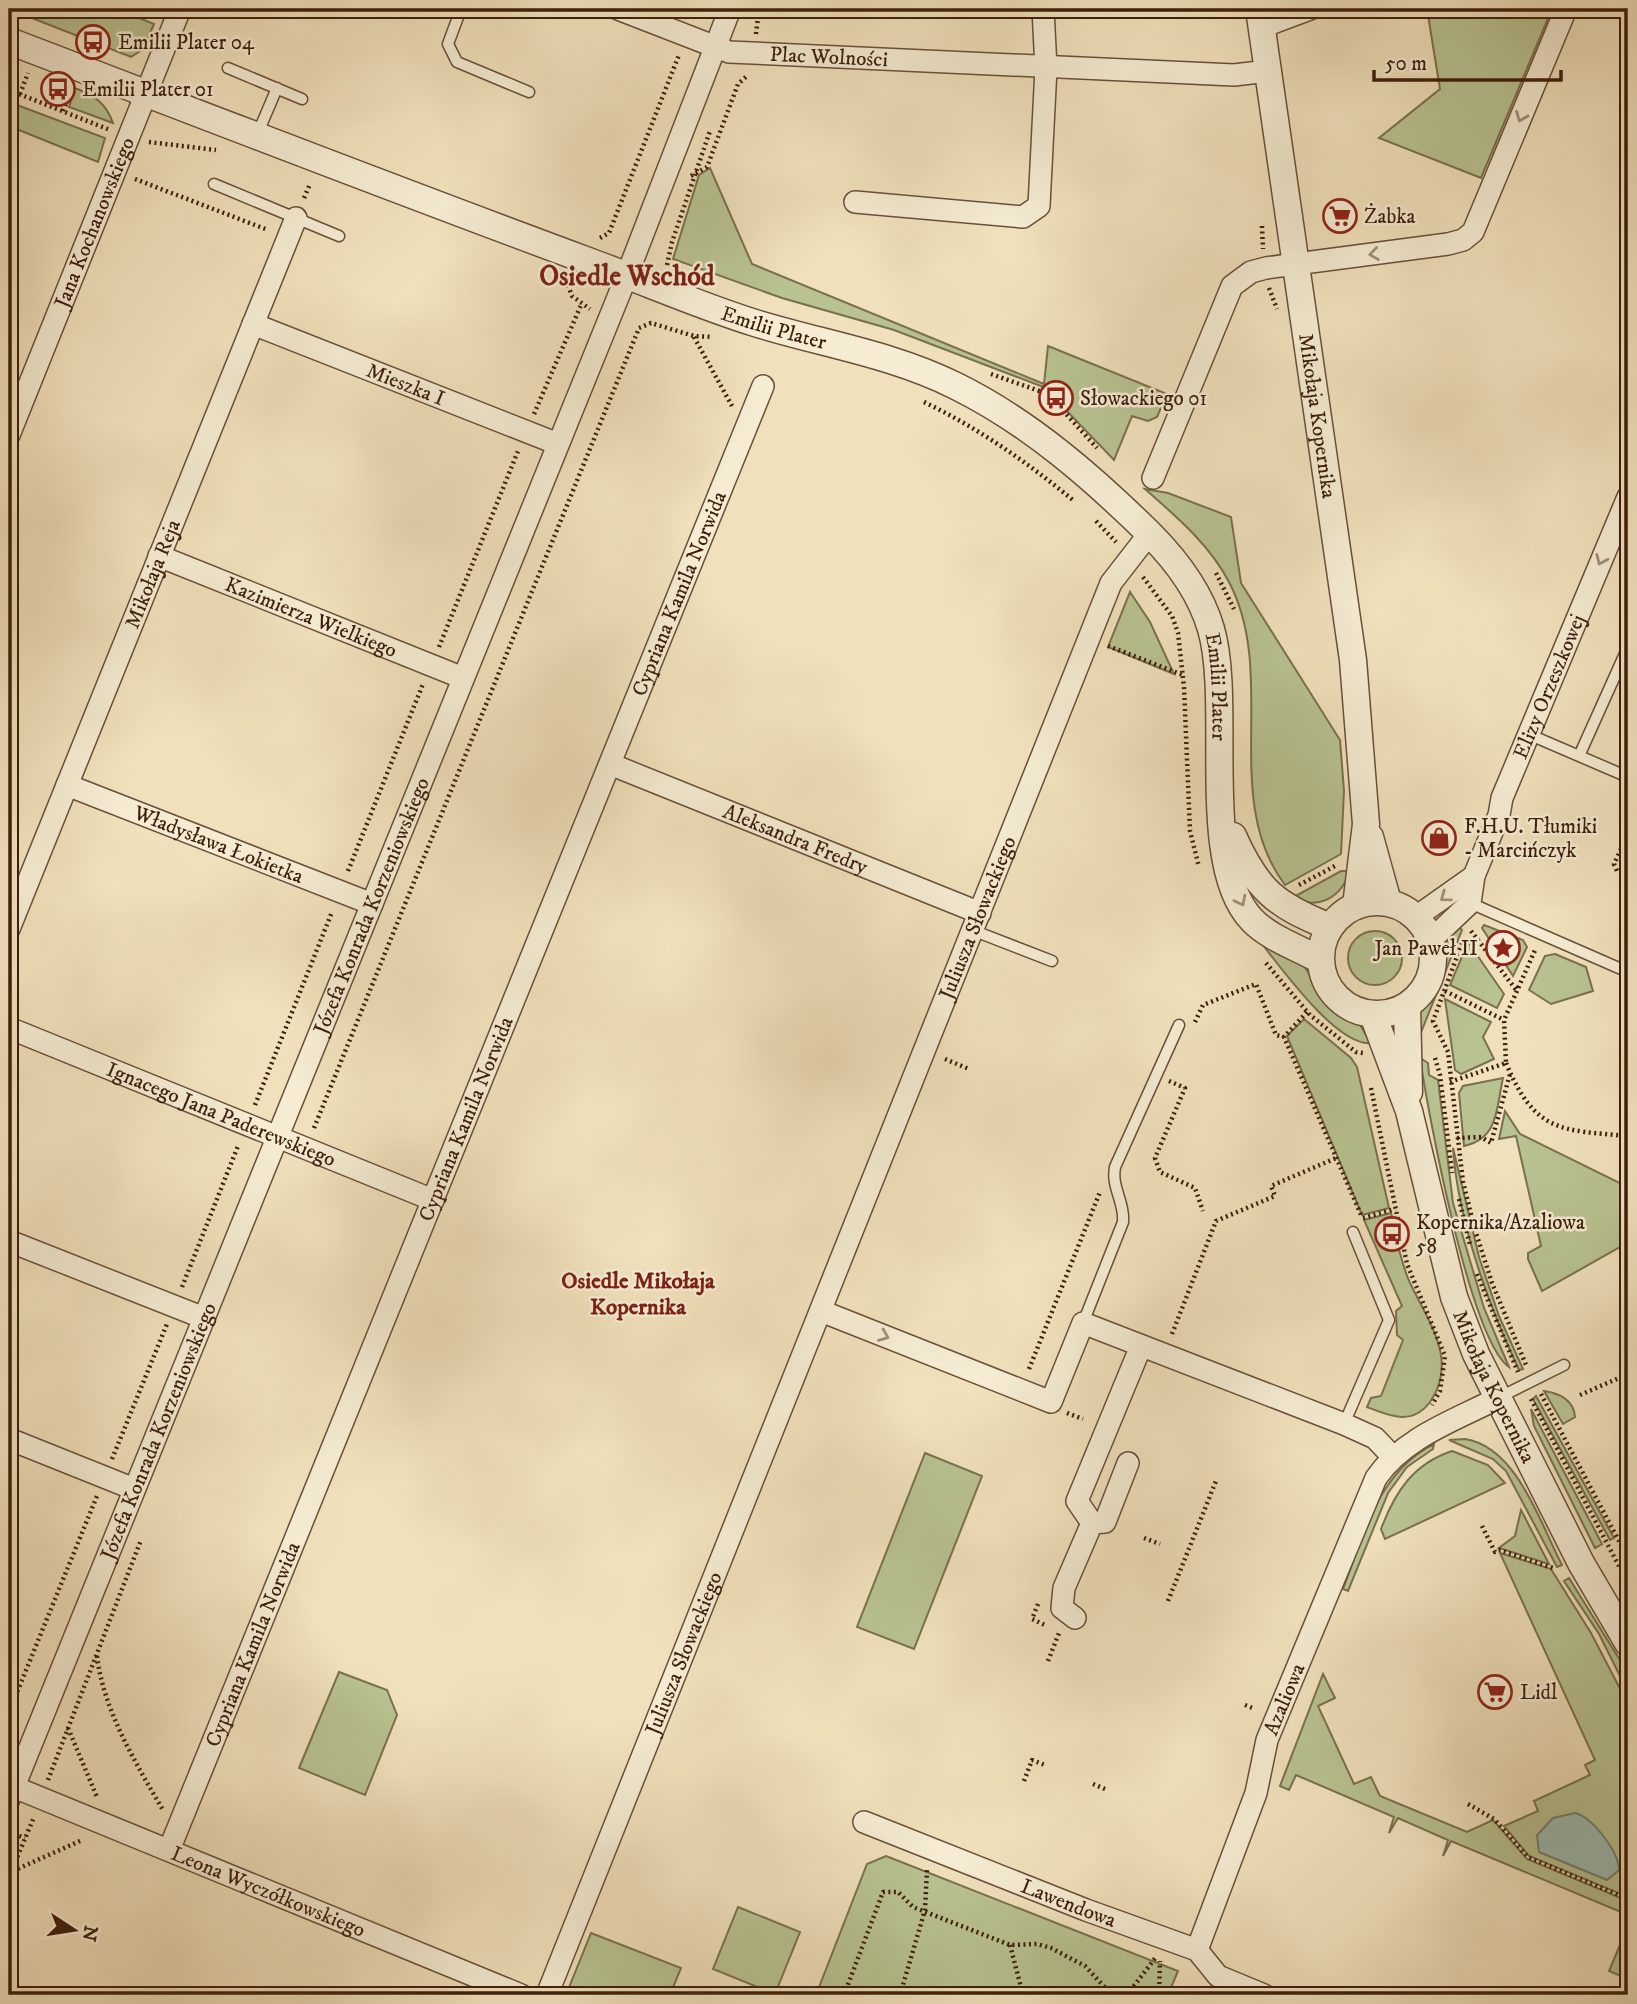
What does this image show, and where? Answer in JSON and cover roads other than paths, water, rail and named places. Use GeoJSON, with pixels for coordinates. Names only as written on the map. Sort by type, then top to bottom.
{"type":"FeatureCollection","features":[{"type":"Feature","properties":{"kind":"street","name":"Jana Kochanowskiego"},"geometry":{"type":"LineString","coordinates":[[9,435],[180,9]]}},
{"type":"Feature","properties":{"kind":"street","name":"Plac Wolności"},"geometry":{"type":"LineString","coordinates":[[618,9],[714,48],[756,55],[1234,75],[1268,71]]}},
{"type":"Feature","properties":{"kind":"street","name":"Józefa Konrada Korzeniowskiego"},"geometry":{"type":"LineString","coordinates":[[11,1793],[204,1318],[286,1141],[372,904],[627,275],[730,9]]}},
{"type":"Feature","properties":{"kind":"street"},"geometry":{"type":"LineString","coordinates":[[855,202],[1023,217],[1039,205],[1046,68],[1043,9]]}},
{"type":"Feature","properties":{"kind":"street"},"geometry":{"type":"LineString","coordinates":[[1260,18],[1310,9]]}},
{"type":"Feature","properties":{"kind":"street"},"geometry":{"type":"LineString","coordinates":[[1153,478],[1232,286],[1251,272],[1448,244],[1463,240],[1473,232],[1566,9]]}},
{"type":"Feature","properties":{"kind":"street","name":"Mikołaja Kopernika"},"geometry":{"type":"LineString","coordinates":[[1260,18],[1353,660],[1366,824],[1388,902]]}},
{"type":"Feature","properties":{"kind":"street","name":"Emilii Plater"},"geometry":{"type":"LineString","coordinates":[[9,41],[627,275],[668,273],[756,324],[897,360],[958,387],[1069,459],[1149,534],[1176,562],[1193,586],[1212,630],[1218,687],[1225,857],[1236,892],[1250,918],[1321,960]]}},
{"type":"Feature","properties":{"kind":"street","name":"Mikołaja Reja"},"geometry":{"type":"LineString","coordinates":[[9,929],[292,228]]}},
{"type":"Feature","properties":{"kind":"street","name":"Mieszka I"},"geometry":{"type":"LineString","coordinates":[[253,324],[558,444]]}},
{"type":"Feature","properties":{"kind":"street","name":"Cypriana Kamila Norwida"},"geometry":{"type":"LineString","coordinates":[[173,1842],[763,386]]}},
{"type":"Feature","properties":{"kind":"street","name":"Elizy Orzeszkowej"},"geometry":{"type":"LineString","coordinates":[[1470,903],[1474,876],[1499,815],[1502,798],[1628,497]]}},
{"type":"Feature","properties":{"kind":"street","name":"Juliusza Słowackiego"},"geometry":{"type":"LineString","coordinates":[[547,1995],[1111,583],[1149,534]]}},
{"type":"Feature","properties":{"kind":"street","name":"Kazimierza Wielkiego"},"geometry":{"type":"LineString","coordinates":[[159,556],[463,678]]}},
{"type":"Feature","properties":{"kind":"street","name":"Aleksandra Fredry"},"geometry":{"type":"LineString","coordinates":[[610,764],[976,921]]}},
{"type":"Feature","properties":{"kind":"street","name":"Władysława Łokietka"},"geometry":{"type":"LineString","coordinates":[[67,785],[372,904]]}},
{"type":"Feature","properties":{"kind":"street","name":"Emilii Plater"},"geometry":{"type":"LineString","coordinates":[[1223,812],[1249,870],[1279,903],[1330,927]]}},
{"type":"Feature","properties":{"kind":"street","name":"Mikołaja Kopernika"},"geometry":{"type":"LineString","coordinates":[[1356,906],[1366,824]]}},
{"type":"Feature","properties":{"kind":"street"},"geometry":{"type":"LineString","coordinates":[[1416,918],[1474,876]]}},
{"type":"Feature","properties":{"kind":"street"},"geometry":{"type":"LineString","coordinates":[[1388,902],[1416,918],[1431,940],[1434,958],[1431,977],[1422,993],[1407,1006],[1391,1013],[1357,1011],[1331,991],[1323,976],[1322,942],[1341,914],[1356,906],[1388,902]]}},
{"type":"Feature","properties":{"kind":"street"},"geometry":{"type":"LineString","coordinates":[[1431,940],[1470,903]]}},
{"type":"Feature","properties":{"kind":"street","name":"Mikołaja Kopernika"},"geometry":{"type":"LineString","coordinates":[[1407,1006],[1409,1111]]}},
{"type":"Feature","properties":{"kind":"street","name":"Mikołaja Kopernika"},"geometry":{"type":"LineString","coordinates":[[1373,1014],[1409,1111],[1454,1297],[1476,1354],[1581,1563],[1628,1643]]}},
{"type":"Feature","properties":{"kind":"street","name":"Ignacego Jana Paderewskiego"},"geometry":{"type":"LineString","coordinates":[[9,1028],[433,1200]]}},
{"type":"Feature","properties":{"kind":"street"},"geometry":{"type":"LineString","coordinates":[[9,1241],[204,1318]]}},
{"type":"Feature","properties":{"kind":"street"},"geometry":{"type":"LineString","coordinates":[[821,1311],[1051,1402],[1083,1323],[1345,1424],[1375,1438],[1392,1456]]}},
{"type":"Feature","properties":{"kind":"street"},"geometry":{"type":"LineString","coordinates":[[1092,1523],[1077,1501],[1142,1346]]}},
{"type":"Feature","properties":{"kind":"street","name":"Azaliowa"},"geometry":{"type":"LineString","coordinates":[[1197,1950],[1256,1793],[1267,1740],[1368,1494],[1392,1456],[1411,1442],[1498,1398]]}},
{"type":"Feature","properties":{"kind":"street"},"geometry":{"type":"LineString","coordinates":[[9,1439],[134,1489]]}},
{"type":"Feature","properties":{"kind":"street"},"geometry":{"type":"LineString","coordinates":[[1092,1523],[1104,1522],[1128,1463]]}},
{"type":"Feature","properties":{"kind":"street"},"geometry":{"type":"LineString","coordinates":[[1075,1618],[1066,1613],[1061,1601],[1092,1523]]}},
{"type":"Feature","properties":{"kind":"street","name":"Leona Wyczółkowskiego"},"geometry":{"type":"LineString","coordinates":[[11,1793],[41,1798],[111,1827],[173,1842],[522,1995]]}},
{"type":"Feature","properties":{"kind":"street","name":"Lawendowa"},"geometry":{"type":"LineString","coordinates":[[864,1822],[1197,1950]]}},
{"type":"Feature","properties":{"kind":"street"},"geometry":{"type":"LineString","coordinates":[[1197,1950],[1218,1976],[1264,1995]]}},
{"type":"Feature","properties":{"kind":"lane"},"geometry":{"type":"LineString","coordinates":[[461,9],[448,44],[457,62],[529,92]]}},
{"type":"Feature","properties":{"kind":"lane"},"geometry":{"type":"LineString","coordinates":[[228,68],[302,99]]}},
{"type":"Feature","properties":{"kind":"lane"},"geometry":{"type":"LineString","coordinates":[[257,135],[277,88]]}},
{"type":"Feature","properties":{"kind":"lane"},"geometry":{"type":"LineString","coordinates":[[214,184],[292,228],[339,236]]}},
{"type":"Feature","properties":{"kind":"lane"},"geometry":{"type":"LineString","coordinates":[[1578,756],[1628,647]]}},
{"type":"Feature","properties":{"kind":"lane"},"geometry":{"type":"LineString","coordinates":[[1528,734],[1628,777]]}},
{"type":"Feature","properties":{"kind":"lane"},"geometry":{"type":"LineString","coordinates":[[1470,903],[1628,972]]}},
{"type":"Feature","properties":{"kind":"lane"},"geometry":{"type":"LineString","coordinates":[[976,921],[1052,961]]}},
{"type":"Feature","properties":{"kind":"lane"},"geometry":{"type":"LineString","coordinates":[[1083,1323],[1123,1222],[1124,1211],[1112,1182],[1115,1167],[1179,1025]]}},
{"type":"Feature","properties":{"kind":"lane"},"geometry":{"type":"LineString","coordinates":[[1345,1424],[1389,1320],[1353,1234]]}},
{"type":"Feature","properties":{"kind":"lane"},"geometry":{"type":"LineString","coordinates":[[1498,1398],[1564,1365]]}},
{"type":"Feature","properties":{"kind":"water"},"geometry":{"type":"Polygon","coordinates":[[[1575,1813],[1596,1828],[1615,1854],[1619,1870],[1607,1880],[1539,1852],[1537,1835],[1553,1818],[1575,1813]]]}},
{"type":"Feature","properties":{"kind":"place","name":"Emilii Plater 04"},"geometry":{"type":"Point","coordinates":[93,42]}},
{"type":"Feature","properties":{"kind":"place","name":"Emilii Plater 01"},"geometry":{"type":"Point","coordinates":[58,89]}},
{"type":"Feature","properties":{"kind":"place","name":"Żabka"},"geometry":{"type":"Point","coordinates":[1340,216]}},
{"type":"Feature","properties":{"kind":"place","name":"Słowackiego 01"},"geometry":{"type":"Point","coordinates":[1056,398]}},
{"type":"Feature","properties":{"kind":"place","name":"F.H.U. Tłumiki - Marcińczyk"},"geometry":{"type":"Point","coordinates":[1439,838]}},
{"type":"Feature","properties":{"kind":"place","name":"Jan Paweł II"},"geometry":{"type":"Point","coordinates":[1503,948]}},
{"type":"Feature","properties":{"kind":"place","name":"Kopernika/Azaliowa 58"},"geometry":{"type":"Point","coordinates":[1392,1234]}},
{"type":"Feature","properties":{"kind":"place","name":"Lidl"},"geometry":{"type":"Point","coordinates":[1495,1692]}},
{"type":"Feature","properties":{"kind":"district","name":"Osiedle Wschód"},"geometry":{"type":"Point","coordinates":[627,275]}},
{"type":"Feature","properties":{"kind":"district","name":"Osiedle Mikołaja Kopernika"},"geometry":{"type":"Point","coordinates":[638,1293]}}]}
